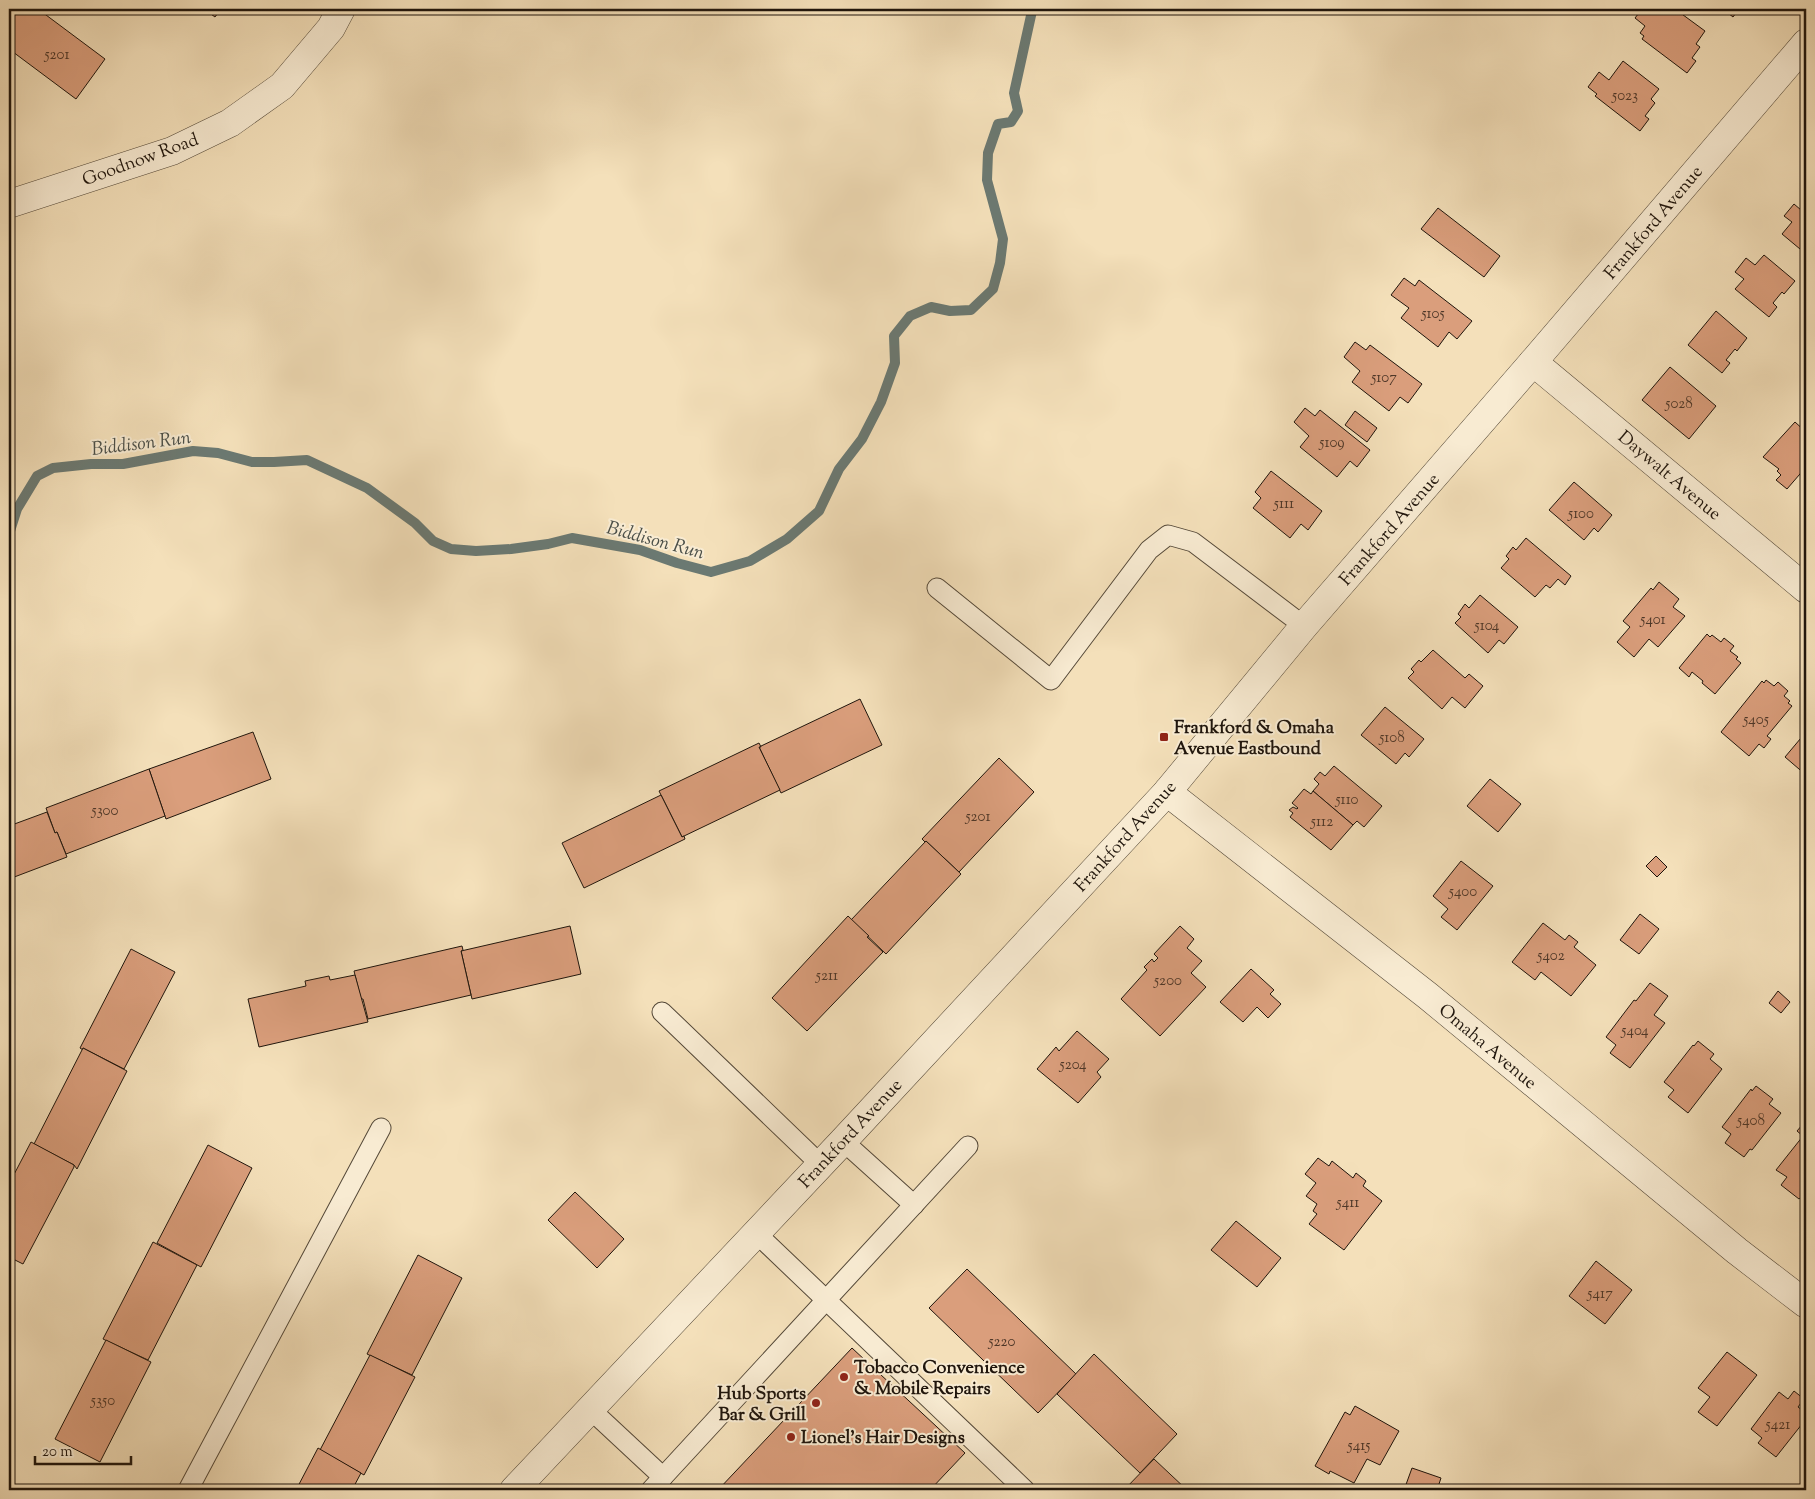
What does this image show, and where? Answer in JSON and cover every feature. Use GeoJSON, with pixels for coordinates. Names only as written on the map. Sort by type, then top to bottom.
{"type":"FeatureCollection","features":[{"type":"Feature","properties":{"kind":"street","name":"Goodnow Road"},"geometry":{"type":"LineString","coordinates":[[9,204],[172,151],[230,123],[282,86],[332,28],[341,9]]}},
{"type":"Feature","properties":{"kind":"street","name":"Frankford Avenue"},"geometry":{"type":"LineString","coordinates":[[514,1490],[843,1141],[1167,792],[1304,626],[1806,43]]}},
{"type":"Feature","properties":{"kind":"street","name":"Daywalt Avenue"},"geometry":{"type":"LineString","coordinates":[[1533,362],[1806,589]]}},
{"type":"Feature","properties":{"kind":"street","name":"Omaha Avenue"},"geometry":{"type":"LineString","coordinates":[[1167,792],[1428,996],[1737,1251],[1806,1304]]}},
{"type":"Feature","properties":{"kind":"lane"},"geometry":{"type":"LineString","coordinates":[[937,588],[1051,680],[1150,550],[1168,535],[1193,542],[1304,626]]}},
{"type":"Feature","properties":{"kind":"lane"},"geometry":{"type":"LineString","coordinates":[[662,1012],[820,1164]]}},
{"type":"Feature","properties":{"kind":"lane"},"geometry":{"type":"LineString","coordinates":[[188,1490],[381,1128]]}},
{"type":"Feature","properties":{"kind":"lane"},"geometry":{"type":"LineString","coordinates":[[843,1141],[914,1205]]}},
{"type":"Feature","properties":{"kind":"lane"},"geometry":{"type":"LineString","coordinates":[[590,1410],[657,1484],[968,1146]]}},
{"type":"Feature","properties":{"kind":"lane"},"geometry":{"type":"LineString","coordinates":[[756,1233],[1025,1490]]}},
{"type":"Feature","properties":{"kind":"building"},"geometry":{"type":"Polygon","coordinates":[[[9,9],[38,9],[105,59],[76,99],[9,49],[9,9]]]}},
{"type":"Feature","properties":{"kind":"building"},"geometry":{"type":"Polygon","coordinates":[[[204,9],[221,9],[215,17],[204,9]]]}},
{"type":"Feature","properties":{"kind":"building"},"geometry":{"type":"Polygon","coordinates":[[[1642,9],[1675,9],[1705,31],[1696,44],[1700,47],[1692,58],[1696,61],[1687,73],[1642,39],[1644,36],[1640,33],[1645,26],[1635,18],[1642,9]]]}},
{"type":"Feature","properties":{"kind":"building"},"geometry":{"type":"Polygon","coordinates":[[[1723,9],[1739,9],[1733,17],[1723,9]]]}},
{"type":"Feature","properties":{"kind":"building"},"geometry":{"type":"Polygon","coordinates":[[[1623,61],[1659,89],[1651,99],[1655,103],[1645,116],[1649,119],[1640,131],[1595,96],[1597,94],[1588,87],[1599,72],[1609,80],[1623,61]]]}},
{"type":"Feature","properties":{"kind":"building"},"geometry":{"type":"Polygon","coordinates":[[[1794,204],[1801,210],[1806,204],[1806,254],[1782,234],[1792,222],[1784,216],[1794,204]]]}},
{"type":"Feature","properties":{"kind":"building"},"geometry":{"type":"Polygon","coordinates":[[[1438,208],[1500,256],[1484,277],[1421,229],[1438,208]]]}},
{"type":"Feature","properties":{"kind":"building"},"geometry":{"type":"Polygon","coordinates":[[[1764,255],[1795,281],[1773,303],[1777,307],[1769,317],[1735,289],[1744,279],[1735,272],[1746,258],[1755,265],[1764,255]]]}},
{"type":"Feature","properties":{"kind":"building"},"geometry":{"type":"Polygon","coordinates":[[[1404,278],[1415,286],[1419,280],[1472,321],[1457,339],[1449,332],[1438,347],[1401,318],[1409,308],[1391,295],[1404,278]]]}},
{"type":"Feature","properties":{"kind":"building"},"geometry":{"type":"Polygon","coordinates":[[[1716,311],[1747,338],[1737,351],[1735,349],[1726,360],[1730,363],[1722,373],[1688,345],[1716,311]]]}},
{"type":"Feature","properties":{"kind":"building"},"geometry":{"type":"Polygon","coordinates":[[[1355,342],[1366,350],[1370,345],[1422,384],[1408,403],[1400,397],[1389,411],[1352,382],[1360,371],[1344,357],[1355,342]]]}},
{"type":"Feature","properties":{"kind":"building"},"geometry":{"type":"Polygon","coordinates":[[[1670,367],[1716,406],[1689,439],[1642,400],[1670,367]]]}},
{"type":"Feature","properties":{"kind":"building"},"geometry":{"type":"Polygon","coordinates":[[[1305,408],[1315,416],[1320,410],[1370,450],[1357,467],[1350,461],[1337,477],[1300,447],[1309,436],[1294,422],[1305,408]]]}},
{"type":"Feature","properties":{"kind":"building"},"geometry":{"type":"Polygon","coordinates":[[[1355,411],[1377,428],[1367,442],[1345,425],[1355,411]]]}},
{"type":"Feature","properties":{"kind":"building"},"geometry":{"type":"Polygon","coordinates":[[[1795,422],[1806,432],[1806,467],[1787,489],[1776,480],[1781,475],[1777,471],[1779,469],[1763,457],[1795,422]]]}},
{"type":"Feature","properties":{"kind":"building"},"geometry":{"type":"Polygon","coordinates":[[[1271,471],[1322,511],[1308,530],[1301,524],[1290,538],[1253,508],[1261,498],[1255,492],[1271,471]]]}},
{"type":"Feature","properties":{"kind":"building"},"geometry":{"type":"Polygon","coordinates":[[[1574,482],[1612,515],[1598,532],[1594,528],[1584,540],[1549,510],[1574,482]]]}},
{"type":"Feature","properties":{"kind":"building"},"geometry":{"type":"Polygon","coordinates":[[[1526,538],[1571,576],[1565,585],[1558,579],[1550,588],[1546,585],[1535,597],[1501,568],[1509,559],[1506,556],[1513,547],[1516,550],[1526,538]]]}},
{"type":"Feature","properties":{"kind":"building"},"geometry":{"type":"Polygon","coordinates":[[[1659,582],[1679,599],[1673,607],[1685,616],[1658,647],[1649,639],[1634,657],[1617,642],[1630,627],[1623,621],[1651,588],[1653,590],[1659,582]]]}},
{"type":"Feature","properties":{"kind":"building"},"geometry":{"type":"Polygon","coordinates":[[[1480,595],[1518,627],[1504,644],[1499,640],[1488,653],[1455,623],[1461,617],[1458,614],[1465,604],[1469,608],[1480,595]]]}},
{"type":"Feature","properties":{"kind":"building"},"geometry":{"type":"Polygon","coordinates":[[[1707,634],[1710,637],[1712,635],[1721,642],[1724,638],[1734,646],[1730,651],[1738,657],[1736,659],[1741,663],[1715,694],[1692,672],[1689,677],[1679,668],[1707,634]]]}},
{"type":"Feature","properties":{"kind":"building"},"geometry":{"type":"Polygon","coordinates":[[[1433,650],[1465,678],[1469,674],[1483,686],[1465,708],[1452,697],[1442,709],[1408,678],[1414,672],[1411,669],[1419,660],[1421,662],[1433,650]]]}},
{"type":"Feature","properties":{"kind":"building"},"geometry":{"type":"Polygon","coordinates":[[[1766,680],[1774,686],[1778,682],[1788,691],[1784,696],[1790,701],[1788,703],[1792,706],[1767,736],[1771,739],[1764,748],[1759,744],[1749,756],[1721,732],[1762,681],[1764,683],[1766,680]]]}},
{"type":"Feature","properties":{"kind":"building"},"geometry":{"type":"Polygon","coordinates":[[[860,699],[882,745],[781,793],[759,747],[860,699]]]}},
{"type":"Feature","properties":{"kind":"building"},"geometry":{"type":"Polygon","coordinates":[[[1385,707],[1424,739],[1409,757],[1405,753],[1396,764],[1361,735],[1385,707]]]}},
{"type":"Feature","properties":{"kind":"building"},"geometry":{"type":"Polygon","coordinates":[[[253,732],[271,779],[166,819],[149,769],[253,732]]]}},
{"type":"Feature","properties":{"kind":"building"},"geometry":{"type":"Polygon","coordinates":[[[1806,732],[1806,775],[1785,757],[1806,732]]]}},
{"type":"Feature","properties":{"kind":"building"},"geometry":{"type":"Polygon","coordinates":[[[759,743],[761,747],[759,747],[780,790],[682,837],[659,791],[759,743]]]}},
{"type":"Feature","properties":{"kind":"building"},"geometry":{"type":"Polygon","coordinates":[[[999,758],[1034,792],[959,872],[922,839],[999,758]]]}},
{"type":"Feature","properties":{"kind":"building"},"geometry":{"type":"Polygon","coordinates":[[[1334,766],[1382,806],[1364,827],[1357,821],[1353,825],[1313,791],[1319,784],[1314,779],[1320,772],[1325,776],[1334,766]]]}},
{"type":"Feature","properties":{"kind":"building"},"geometry":{"type":"Polygon","coordinates":[[[149,769],[165,816],[66,854],[57,832],[55,833],[46,808],[149,769]]]}},
{"type":"Feature","properties":{"kind":"building"},"geometry":{"type":"Polygon","coordinates":[[[1490,779],[1521,804],[1498,832],[1467,806],[1490,779]]]}},
{"type":"Feature","properties":{"kind":"building"},"geometry":{"type":"Polygon","coordinates":[[[1304,789],[1311,794],[1313,791],[1353,825],[1331,850],[1290,817],[1293,813],[1289,810],[1293,807],[1298,808],[1292,803],[1304,789]]]}},
{"type":"Feature","properties":{"kind":"building"},"geometry":{"type":"Polygon","coordinates":[[[661,795],[682,837],[684,836],[685,839],[584,888],[562,843],[661,795]]]}},
{"type":"Feature","properties":{"kind":"building"},"geometry":{"type":"Polygon","coordinates":[[[47,812],[67,857],[9,879],[9,826],[47,812]]]}},
{"type":"Feature","properties":{"kind":"building"},"geometry":{"type":"Polygon","coordinates":[[[926,841],[961,874],[886,954],[851,920],[926,841]]]}},
{"type":"Feature","properties":{"kind":"building"},"geometry":{"type":"Polygon","coordinates":[[[1656,856],[1667,867],[1657,877],[1646,866],[1656,856]]]}},
{"type":"Feature","properties":{"kind":"building"},"geometry":{"type":"Polygon","coordinates":[[[1461,861],[1493,886],[1457,930],[1441,917],[1448,909],[1433,896],[1461,861]]]}},
{"type":"Feature","properties":{"kind":"building"},"geometry":{"type":"Polygon","coordinates":[[[1640,914],[1659,929],[1639,954],[1620,940],[1640,914]]]}},
{"type":"Feature","properties":{"kind":"building"},"geometry":{"type":"Polygon","coordinates":[[[848,916],[883,952],[807,1031],[772,998],[848,916]]]}},
{"type":"Feature","properties":{"kind":"building"},"geometry":{"type":"Polygon","coordinates":[[[1543,923],[1565,940],[1569,935],[1578,942],[1574,947],[1596,965],[1571,996],[1541,972],[1535,980],[1512,962],[1543,923]]]}},
{"type":"Feature","properties":{"kind":"building"},"geometry":{"type":"Polygon","coordinates":[[[570,926],[581,974],[472,999],[461,951],[570,926]]]}},
{"type":"Feature","properties":{"kind":"building"},"geometry":{"type":"Polygon","coordinates":[[[1180,926],[1194,939],[1187,948],[1202,961],[1191,973],[1206,987],[1160,1036],[1121,999],[1147,970],[1144,967],[1152,959],[1154,962],[1158,958],[1154,954],[1180,926]]]}},
{"type":"Feature","properties":{"kind":"building"},"geometry":{"type":"Polygon","coordinates":[[[462,946],[463,950],[461,951],[471,995],[368,1019],[354,971],[462,946]]]}},
{"type":"Feature","properties":{"kind":"building"},"geometry":{"type":"Polygon","coordinates":[[[131,949],[175,972],[124,1069],[80,1048],[131,949]]]}},
{"type":"Feature","properties":{"kind":"building"},"geometry":{"type":"Polygon","coordinates":[[[1251,969],[1274,990],[1270,994],[1281,1004],[1268,1018],[1257,1007],[1243,1022],[1220,1002],[1251,969]]]}},
{"type":"Feature","properties":{"kind":"building"},"geometry":{"type":"Polygon","coordinates":[[[355,975],[368,1022],[259,1047],[248,999],[306,986],[305,981],[329,976],[330,980],[355,975]]]}},
{"type":"Feature","properties":{"kind":"building"},"geometry":{"type":"Polygon","coordinates":[[[1650,983],[1668,996],[1654,1015],[1665,1023],[1630,1068],[1610,1053],[1616,1045],[1606,1037],[1634,1000],[1636,1001],[1650,983]]]}},
{"type":"Feature","properties":{"kind":"building"},"geometry":{"type":"Polygon","coordinates":[[[1778,991],[1790,1002],[1781,1013],[1769,1003],[1778,991]]]}},
{"type":"Feature","properties":{"kind":"building"},"geometry":{"type":"Polygon","coordinates":[[[1077,1031],[1109,1059],[1097,1072],[1101,1077],[1078,1103],[1037,1069],[1056,1047],[1059,1051],[1077,1031]]]}},
{"type":"Feature","properties":{"kind":"building"},"geometry":{"type":"Polygon","coordinates":[[[1698,1041],[1714,1054],[1710,1059],[1722,1069],[1688,1113],[1668,1097],[1674,1090],[1664,1082],[1698,1041]]]}},
{"type":"Feature","properties":{"kind":"building"},"geometry":{"type":"Polygon","coordinates":[[[83,1048],[127,1071],[77,1169],[74,1165],[34,1144],[83,1048]]]}},
{"type":"Feature","properties":{"kind":"building"},"geometry":{"type":"Polygon","coordinates":[[[1756,1086],[1773,1099],[1769,1104],[1781,1113],[1752,1150],[1750,1149],[1744,1157],[1725,1143],[1731,1134],[1722,1127],[1751,1089],[1752,1091],[1756,1086]]]}},
{"type":"Feature","properties":{"kind":"building"},"geometry":{"type":"Polygon","coordinates":[[[1803,1124],[1806,1127],[1806,1193],[1799,1199],[1781,1185],[1787,1177],[1776,1170],[1803,1136],[1797,1131],[1803,1124]]]}},
{"type":"Feature","properties":{"kind":"building"},"geometry":{"type":"Polygon","coordinates":[[[31,1142],[74,1165],[74,1167],[23,1264],[9,1257],[9,1184],[31,1142]]]}},
{"type":"Feature","properties":{"kind":"building"},"geometry":{"type":"Polygon","coordinates":[[[208,1145],[252,1168],[201,1267],[157,1243],[208,1145]]]}},
{"type":"Feature","properties":{"kind":"building"},"geometry":{"type":"Polygon","coordinates":[[[1318,1158],[1329,1166],[1332,1161],[1353,1178],[1356,1173],[1366,1181],[1363,1186],[1382,1201],[1344,1250],[1309,1224],[1317,1214],[1313,1211],[1317,1204],[1306,1196],[1316,1183],[1305,1174],[1318,1158]]]}},
{"type":"Feature","properties":{"kind":"building"},"geometry":{"type":"Polygon","coordinates":[[[575,1192],[624,1239],[597,1268],[548,1220],[575,1192]]]}},
{"type":"Feature","properties":{"kind":"building"},"geometry":{"type":"Polygon","coordinates":[[[1236,1221],[1281,1258],[1257,1287],[1211,1250],[1236,1221]]]}},
{"type":"Feature","properties":{"kind":"building"},"geometry":{"type":"Polygon","coordinates":[[[153,1242],[197,1265],[148,1360],[103,1339],[153,1242]]]}},
{"type":"Feature","properties":{"kind":"building"},"geometry":{"type":"Polygon","coordinates":[[[418,1255],[462,1278],[412,1375],[367,1354],[418,1255]]]}},
{"type":"Feature","properties":{"kind":"building"},"geometry":{"type":"Polygon","coordinates":[[[1596,1261],[1632,1290],[1605,1324],[1569,1296],[1596,1261]]]}},
{"type":"Feature","properties":{"kind":"building"},"geometry":{"type":"Polygon","coordinates":[[[967,1269],[1076,1374],[1038,1413],[929,1308],[967,1269]]]}},
{"type":"Feature","properties":{"kind":"building"},"geometry":{"type":"Polygon","coordinates":[[[106,1340],[151,1362],[100,1462],[55,1439],[106,1340]]]}},
{"type":"Feature","properties":{"kind":"building"},"geometry":{"type":"Polygon","coordinates":[[[852,1348],[965,1453],[930,1490],[718,1490],[852,1348]]]}},
{"type":"Feature","properties":{"kind":"building"},"geometry":{"type":"Polygon","coordinates":[[[1727,1352],[1757,1375],[1717,1426],[1698,1412],[1710,1397],[1698,1388],[1727,1352]]]}},
{"type":"Feature","properties":{"kind":"building"},"geometry":{"type":"Polygon","coordinates":[[[1094,1354],[1177,1434],[1140,1473],[1057,1394],[1094,1354]]]}},
{"type":"Feature","properties":{"kind":"building"},"geometry":{"type":"Polygon","coordinates":[[[370,1355],[415,1377],[364,1475],[320,1450],[370,1355]]]}},
{"type":"Feature","properties":{"kind":"building"},"geometry":{"type":"Polygon","coordinates":[[[1794,1391],[1804,1399],[1798,1407],[1806,1413],[1806,1419],[1776,1457],[1758,1443],[1762,1438],[1751,1429],[1779,1392],[1788,1399],[1794,1391]]]}},
{"type":"Feature","properties":{"kind":"building"},"geometry":{"type":"Polygon","coordinates":[[[1355,1406],[1399,1431],[1380,1465],[1367,1459],[1354,1483],[1330,1471],[1329,1474],[1315,1466],[1345,1412],[1350,1415],[1355,1406]]]}},
{"type":"Feature","properties":{"kind":"building"},"geometry":{"type":"Polygon","coordinates":[[[318,1448],[361,1473],[352,1490],[296,1490],[318,1448]]]}},
{"type":"Feature","properties":{"kind":"building"},"geometry":{"type":"Polygon","coordinates":[[[1154,1459],[1187,1490],[1124,1490],[1154,1459]]]}},
{"type":"Feature","properties":{"kind":"building"},"geometry":{"type":"Polygon","coordinates":[[[1412,1468],[1441,1478],[1437,1490],[1404,1490],[1412,1468]]]}},
{"type":"Feature","properties":{"kind":"waterway","name":"Biddison Run"},"geometry":{"type":"LineString","coordinates":[[9,534],[17,509],[37,476],[53,468],[91,464],[123,464],[193,451],[218,453],[252,462],[307,460],[367,488],[415,523],[433,541],[451,549],[476,551],[511,549],[548,544],[572,538],[640,550],[711,572],[750,561],[787,539],[819,511],[839,469],[862,439],[881,402],[895,363],[894,336],[910,316],[931,307],[950,311],[971,310],[993,289],[1000,263],[1003,239],[987,180],[988,153],[998,124],[1011,122],[1018,111],[1014,93],[1032,11],[1029,9]]}},
{"type":"Feature","properties":{"kind":"place","name":"Frankford & Omaha Avenue Eastbound"},"geometry":{"type":"Point","coordinates":[1164,737]}},
{"type":"Feature","properties":{"kind":"place","name":"Tobacco Convenience & Mobile Repairs"},"geometry":{"type":"Point","coordinates":[844,1377]}},
{"type":"Feature","properties":{"kind":"place","name":"Hub Sports Bar & Grill"},"geometry":{"type":"Point","coordinates":[816,1403]}},
{"type":"Feature","properties":{"kind":"place","name":"Lionel’s Hair Designs"},"geometry":{"type":"Point","coordinates":[791,1437]}}]}
